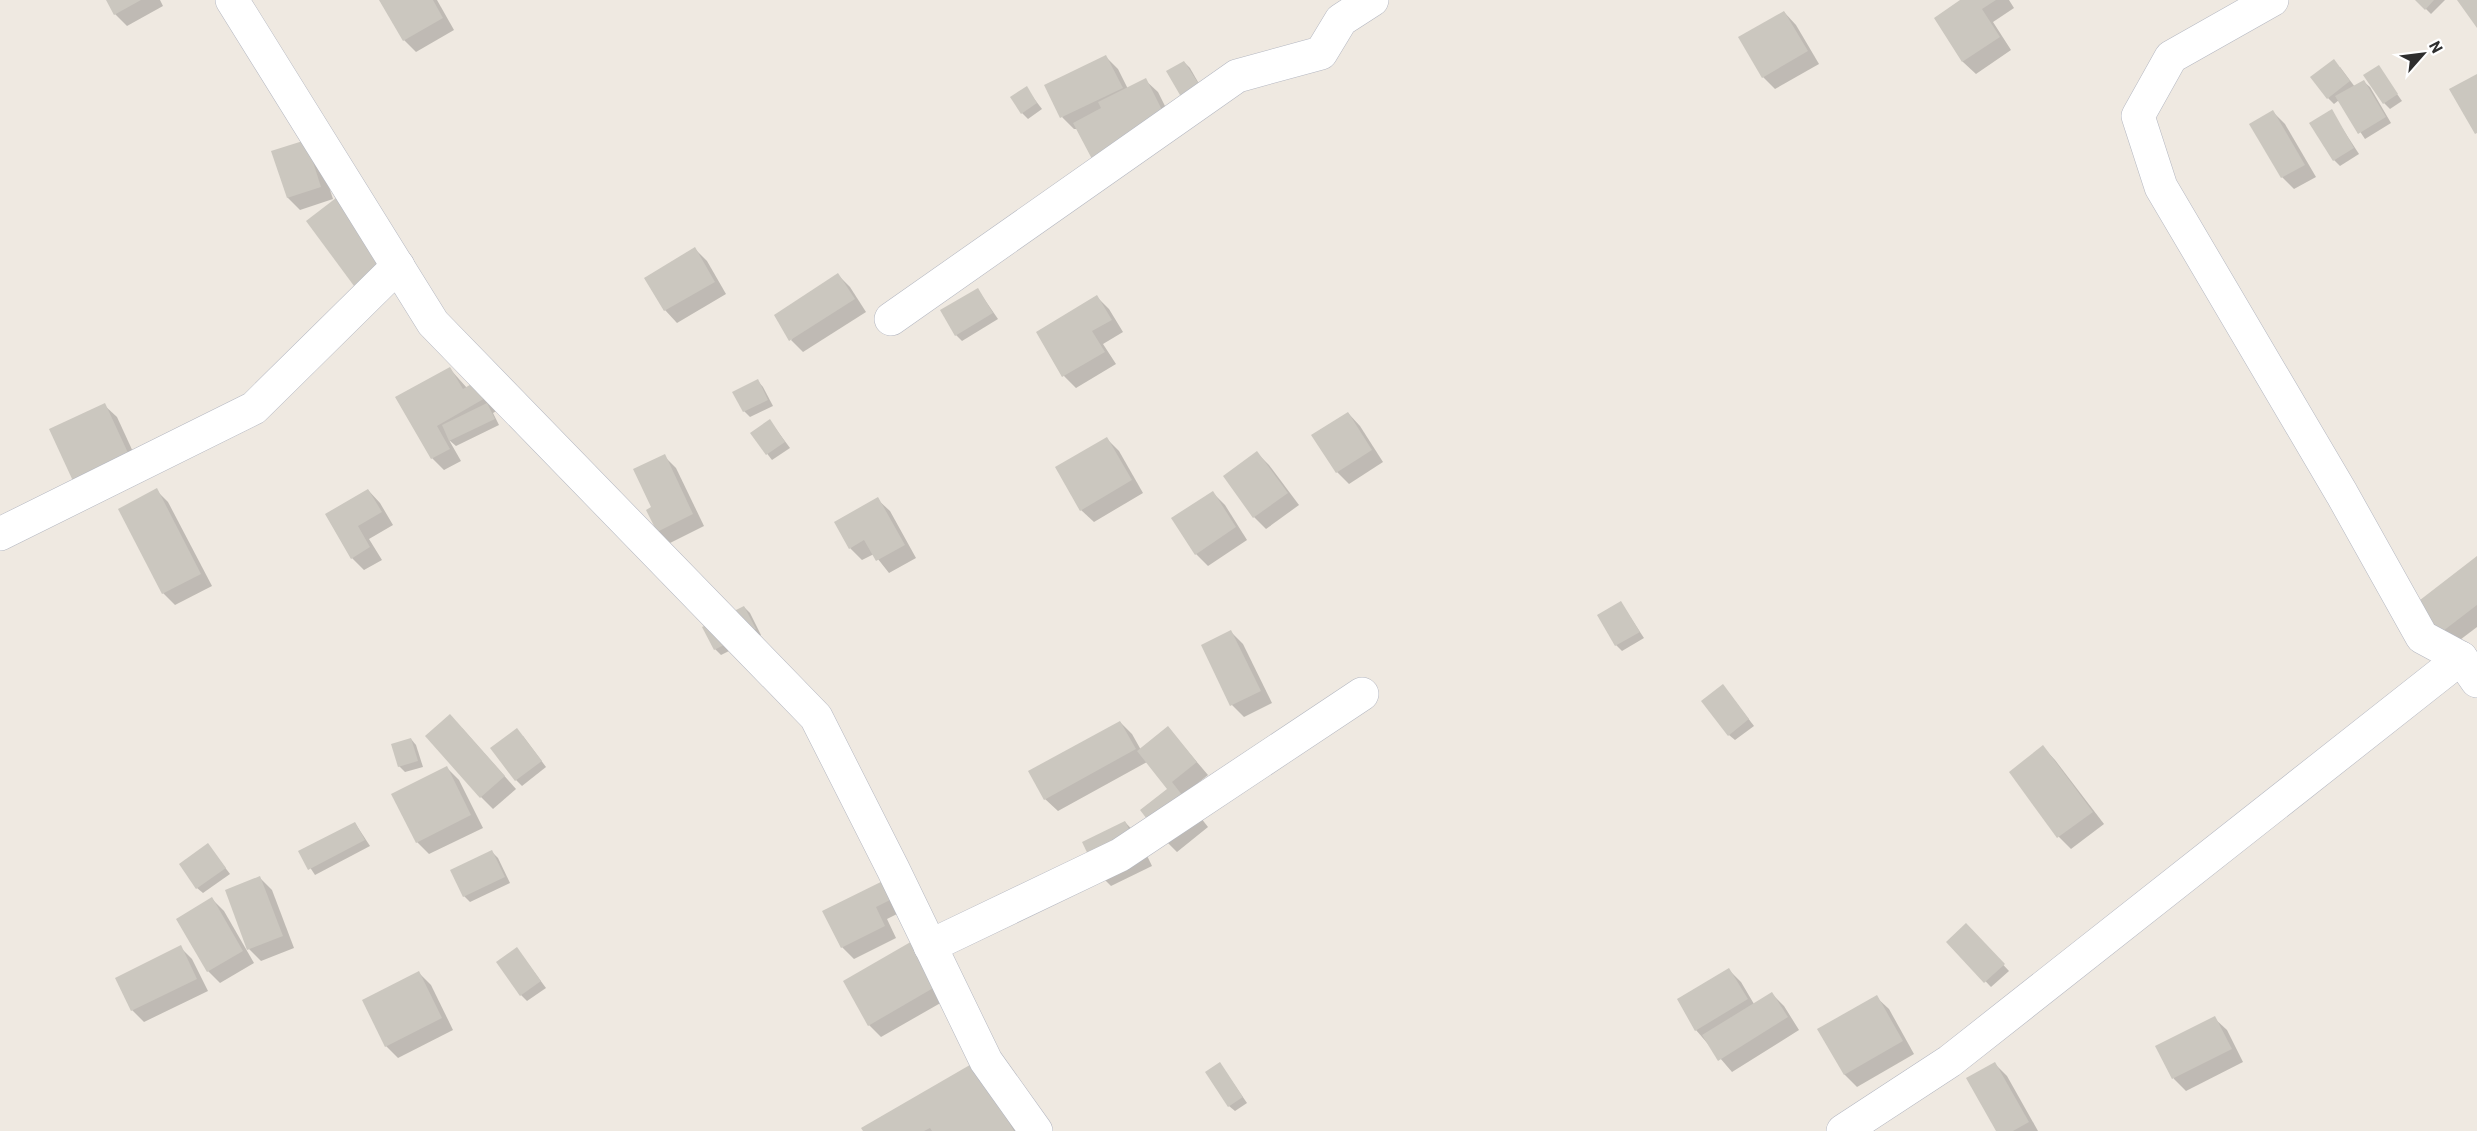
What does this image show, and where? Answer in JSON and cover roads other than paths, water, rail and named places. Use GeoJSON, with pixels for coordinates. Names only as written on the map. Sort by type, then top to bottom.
{"type":"FeatureCollection","features":[{"type":"Feature","properties":{"kind":"street"},"geometry":{"type":"LineString","coordinates":[[232,0],[433,323],[816,717],[986,1061],[1036,1131]]}},
{"type":"Feature","properties":{"kind":"street"},"geometry":{"type":"LineString","coordinates":[[891,319],[1237,76],[1321,53],[1341,20],[1372,0]]}},
{"type":"Feature","properties":{"kind":"street"},"geometry":{"type":"LineString","coordinates":[[1843,1131],[1950,1061],[2469,669],[2422,637],[2342,494],[2161,187],[2138,116],[2171,57],[2272,0]]}},
{"type":"Feature","properties":{"kind":"street"},"geometry":{"type":"LineString","coordinates":[[0,534],[254,408],[398,266]]}},
{"type":"Feature","properties":{"kind":"street"},"geometry":{"type":"LineString","coordinates":[[930,946],[1120,855],[1362,694]]}}]}
